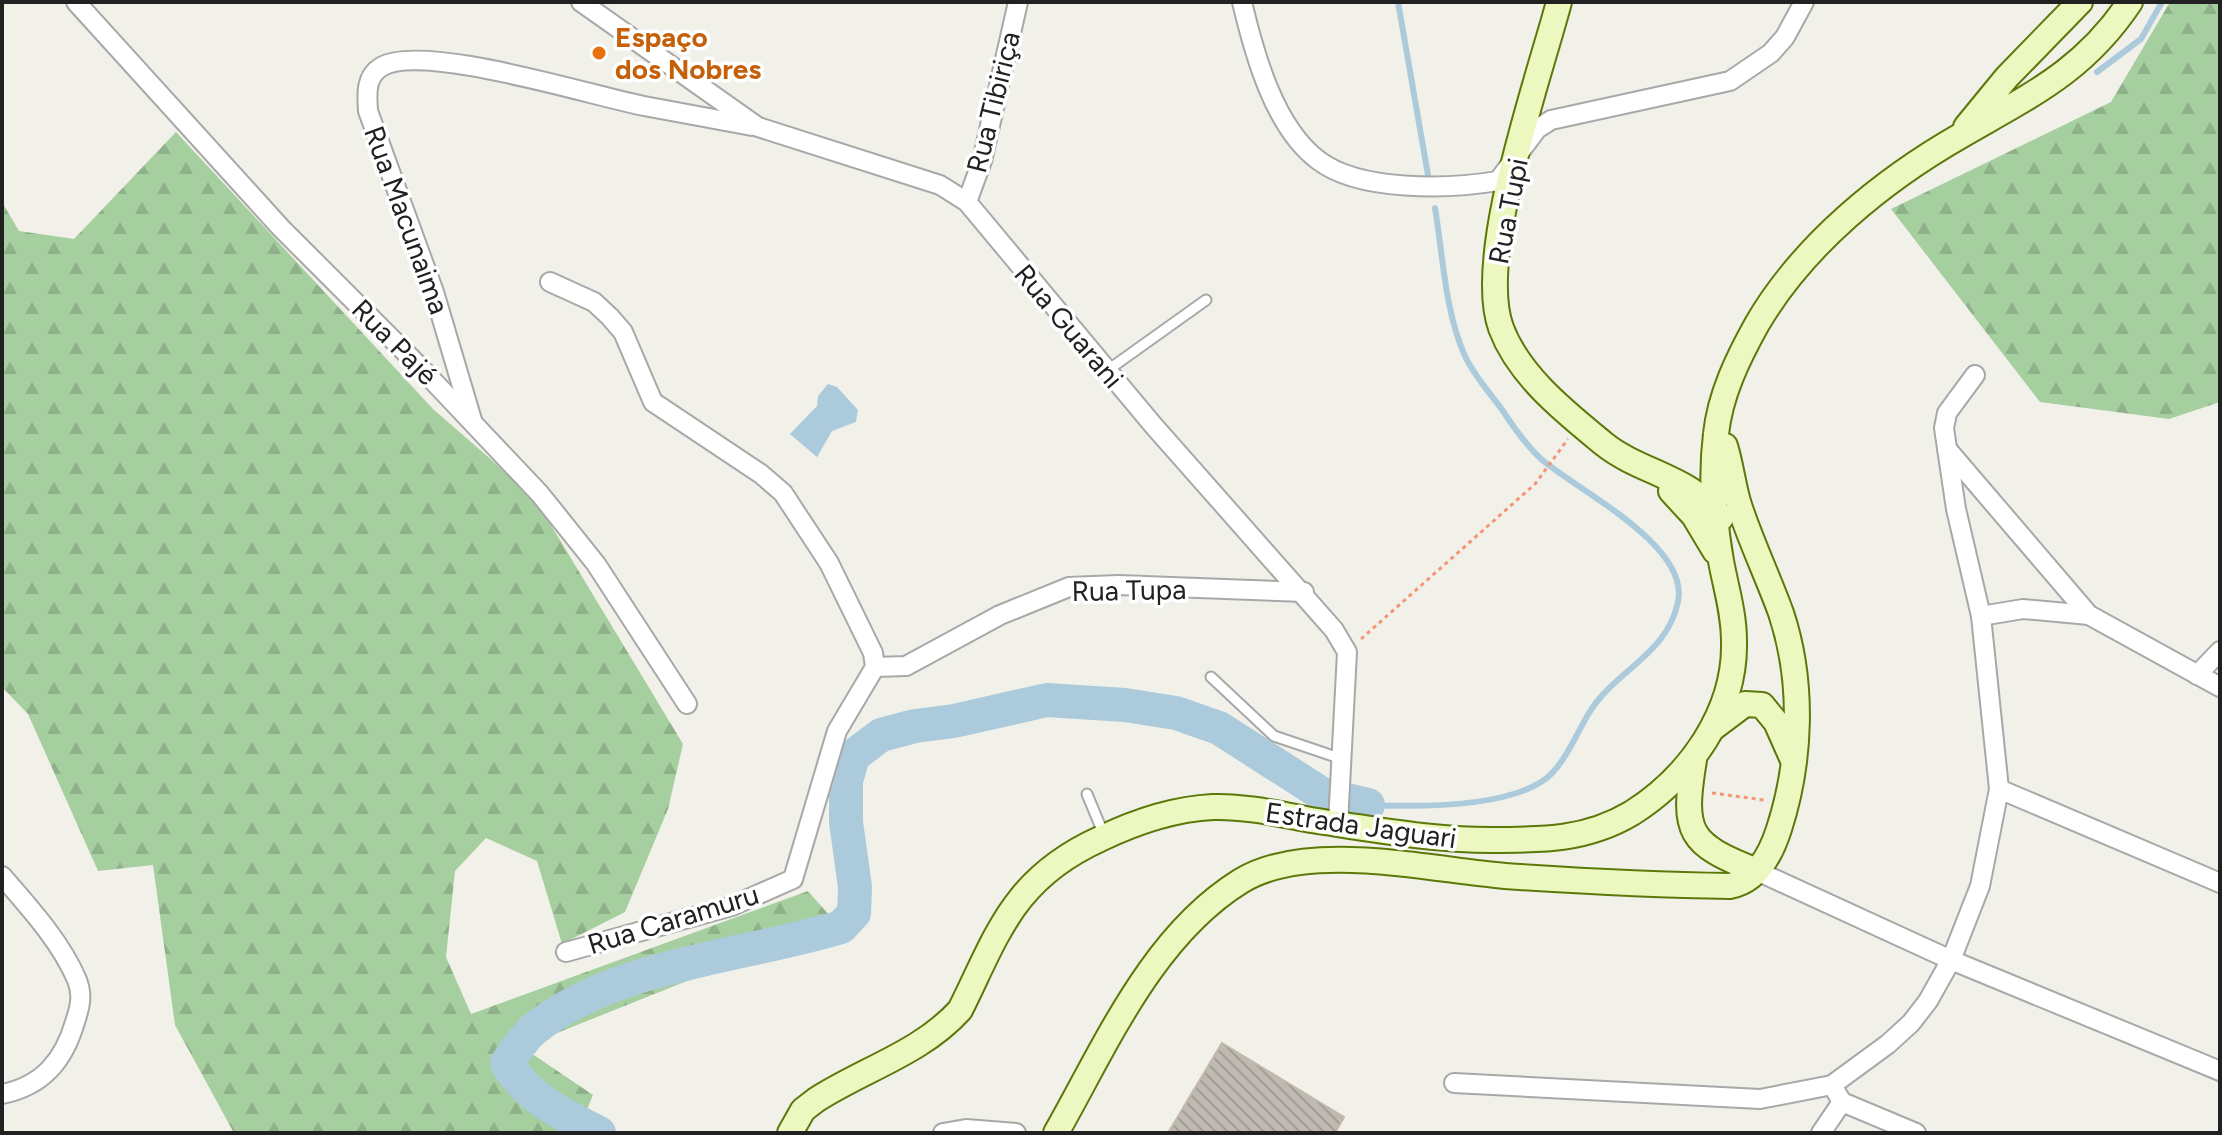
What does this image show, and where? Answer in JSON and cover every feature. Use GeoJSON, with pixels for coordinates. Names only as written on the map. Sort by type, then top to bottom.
{"type":"FeatureCollection","features":[{"type":"Feature","properties":{"kind":"main road","name":"Rua Tupi"},"geometry":{"type":"LineString","coordinates":[[1559,2],[1496,239],[1494,287],[1500,326],[1522,369],[1555,403],[1605,445],[1635,462],[1668,475],[1716,511]]}},
{"type":"Feature","properties":{"kind":"main road"},"geometry":{"type":"LineString","coordinates":[[1959,136],[2007,77],[2080,2]]}},
{"type":"Feature","properties":{"kind":"main road"},"geometry":{"type":"LineString","coordinates":[[1668,475],[1686,475],[1701,462],[1717,426],[1726,389],[1759,321],[1819,246],[1877,191],[1959,136],[2039,93],[2109,33],[2130,2]]}},
{"type":"Feature","properties":{"kind":"main road"},"geometry":{"type":"LineString","coordinates":[[1056,1133],[1135,993],[1184,930],[1243,880],[1298,863],[1374,863],[1454,871],[1730,886],[1748,880],[1757,871],[1776,838],[1787,803],[1794,764],[1797,712],[1782,615],[1739,503],[1717,426]]}},
{"type":"Feature","properties":{"kind":"main road","name":"Estrada Jaguari"},"geometry":{"type":"LineString","coordinates":[[790,1133],[803,1110],[816,1100],[910,1050],[948,1024],[960,1010],[1024,893],[1045,872],[1130,824],[1215,807],[1338,816],[1456,838],[1553,840],[1605,827],[1645,804],[1694,760],[1711,729],[1734,659],[1732,607],[1721,562],[1716,511],[1717,426]]}},
{"type":"Feature","properties":{"kind":"main road"},"geometry":{"type":"LineString","coordinates":[[1635,462],[1668,487],[1694,516],[1721,562]]}},
{"type":"Feature","properties":{"kind":"main road"},"geometry":{"type":"LineString","coordinates":[[1716,511],[1782,615]]}},
{"type":"Feature","properties":{"kind":"main road"},"geometry":{"type":"LineString","coordinates":[[1711,729],[1745,704],[1762,705],[1776,722],[1794,764]]}},
{"type":"Feature","properties":{"kind":"main road"},"geometry":{"type":"LineString","coordinates":[[1694,760],[1689,790],[1690,823],[1701,842],[1720,855],[1757,871]]}},
{"type":"Feature","properties":{"kind":"main road"},"geometry":{"type":"LineString","coordinates":[[1454,871],[1456,838]]}},
{"type":"Feature","properties":{"kind":"street","name":"Rua Pajé"},"geometry":{"type":"LineString","coordinates":[[76,2],[281,228],[473,423],[567,525],[687,704]]}},
{"type":"Feature","properties":{"kind":"street","name":"Rua Guarani"},"geometry":{"type":"LineString","coordinates":[[581,2],[758,127],[940,185],[967,202],[1106,371],[1304,592],[1347,652]]}},
{"type":"Feature","properties":{"kind":"street","name":"Rua Tibiriça"},"geometry":{"type":"LineString","coordinates":[[967,202],[982,161],[1018,2]]}},
{"type":"Feature","properties":{"kind":"street"},"geometry":{"type":"LineString","coordinates":[[1242,2],[1257,62],[1302,144],[1319,161],[1343,173],[1386,184],[1477,184],[1498,181],[1537,129],[1551,120],[1730,81],[1771,53],[1785,37],[1804,2]]}},
{"type":"Feature","properties":{"kind":"street","name":"Rua Macunaima"},"geometry":{"type":"LineString","coordinates":[[473,423],[434,292],[368,111],[367,87],[375,73],[382,66],[407,60],[464,64],[644,106],[758,127]]}},
{"type":"Feature","properties":{"kind":"street"},"geometry":{"type":"LineString","coordinates":[[550,282],[594,302],[623,332],[653,402],[761,474],[783,493],[829,563],[873,653],[875,667]]}},
{"type":"Feature","properties":{"kind":"street"},"geometry":{"type":"LineString","coordinates":[[1454,1083],[1760,1099],[1832,1085],[1911,1023],[1951,960],[1980,886],[1999,789],[1981,616],[1956,509],[1944,418],[1975,375]]}},
{"type":"Feature","properties":{"kind":"street"},"geometry":{"type":"LineString","coordinates":[[1947,449],[2089,615],[2220,687]]}},
{"type":"Feature","properties":{"kind":"street","name":"Rua Tupa"},"geometry":{"type":"LineString","coordinates":[[875,667],[906,666],[1000,615],[1069,587],[1118,585],[1304,592]]}},
{"type":"Feature","properties":{"kind":"street"},"geometry":{"type":"LineString","coordinates":[[1981,616],[2023,609],[2089,615]]}},
{"type":"Feature","properties":{"kind":"street"},"geometry":{"type":"LineString","coordinates":[[2197,675],[2220,651]]}},
{"type":"Feature","properties":{"kind":"street"},"geometry":{"type":"LineString","coordinates":[[1338,816],[1347,652]]}},
{"type":"Feature","properties":{"kind":"street","name":"Rua Caramuru"},"geometry":{"type":"LineString","coordinates":[[566,952],[732,906],[793,879],[837,731],[875,667]]}},
{"type":"Feature","properties":{"kind":"street"},"geometry":{"type":"LineString","coordinates":[[1999,789],[2220,883]]}},
{"type":"Feature","properties":{"kind":"street"},"geometry":{"type":"LineString","coordinates":[[1757,871],[1951,960],[2220,1071]]}},
{"type":"Feature","properties":{"kind":"street"},"geometry":{"type":"LineString","coordinates":[[2,876],[36,914],[77,980],[82,999],[69,1043],[53,1069],[25,1088],[2,1094]]}},
{"type":"Feature","properties":{"kind":"street"},"geometry":{"type":"LineString","coordinates":[[1832,1085],[1842,1102],[1916,1133]]}},
{"type":"Feature","properties":{"kind":"street"},"geometry":{"type":"LineString","coordinates":[[1821,1133],[1842,1102]]}},
{"type":"Feature","properties":{"kind":"street"},"geometry":{"type":"LineString","coordinates":[[943,1133],[966,1129],[1016,1133]]}},
{"type":"Feature","properties":{"kind":"lane"},"geometry":{"type":"LineString","coordinates":[[1106,371],[1206,300]]}},
{"type":"Feature","properties":{"kind":"lane"},"geometry":{"type":"LineString","coordinates":[[1211,677],[1274,736],[1342,759]]}},
{"type":"Feature","properties":{"kind":"lane"},"geometry":{"type":"LineString","coordinates":[[1087,794],[1105,836]]}},
{"type":"Feature","properties":{"kind":"path"},"geometry":{"type":"LineString","coordinates":[[1347,652],[1535,484],[1559,451]]}},
{"type":"Feature","properties":{"kind":"path"},"geometry":{"type":"LineString","coordinates":[[1689,790],[1787,803]]}},
{"type":"Feature","properties":{"kind":"green space"},"geometry":{"type":"Polygon","coordinates":[[[2170,2],[2220,2],[2220,402],[2169,419],[2040,402],[1891,209],[2111,102],[2170,2]]]}},
{"type":"Feature","properties":{"kind":"green space"},"geometry":{"type":"Polygon","coordinates":[[[176,132],[433,409],[534,497],[683,744],[668,809],[625,912],[562,944],[537,861],[486,838],[455,871],[446,957],[471,1014],[808,891],[830,916],[812,931],[522,1047],[593,1095],[577,1133],[234,1133],[175,1025],[153,865],[98,871],[28,714],[2,687],[2,202],[19,231],[74,239],[176,132]]]}},
{"type":"Feature","properties":{"kind":"water"},"geometry":{"type":"Polygon","coordinates":[[[828,384],[837,387],[858,410],[856,422],[832,431],[817,457],[790,434],[817,406],[818,396],[828,384]]]}},
{"type":"Feature","properties":{"kind":"building"},"geometry":{"type":"Polygon","coordinates":[[[1222,1043],[1344,1117],[1335,1133],[1168,1133],[1222,1043]]]}},
{"type":"Feature","properties":{"kind":"waterway"},"geometry":{"type":"LineString","coordinates":[[1398,2],[1428,175]]}},
{"type":"Feature","properties":{"kind":"waterway"},"geometry":{"type":"LineString","coordinates":[[2097,72],[2141,39],[2162,2]]}},
{"type":"Feature","properties":{"kind":"waterway"},"geometry":{"type":"LineString","coordinates":[[1368,805],[1410,806],[1481,801],[1524,791],[1541,782],[1556,769],[1600,698],[1663,636],[1678,602],[1677,581],[1667,560],[1628,521],[1541,459],[1520,436],[1473,371],[1453,321],[1435,208]]}},
{"type":"Feature","properties":{"kind":"waterway"},"geometry":{"type":"LineString","coordinates":[[599,1133],[547,1104],[525,1086],[507,1063],[516,1050],[534,1029],[566,1007],[602,990],[681,965],[841,927],[854,913],[855,887],[846,822],[846,781],[853,756],[881,735],[1047,700],[1125,705],[1176,713],[1219,728],[1322,794],[1368,805]]}},
{"type":"Feature","properties":{"kind":"place","name":"Espaço dos Nobres"},"geometry":{"type":"Point","coordinates":[599,53]}}]}
